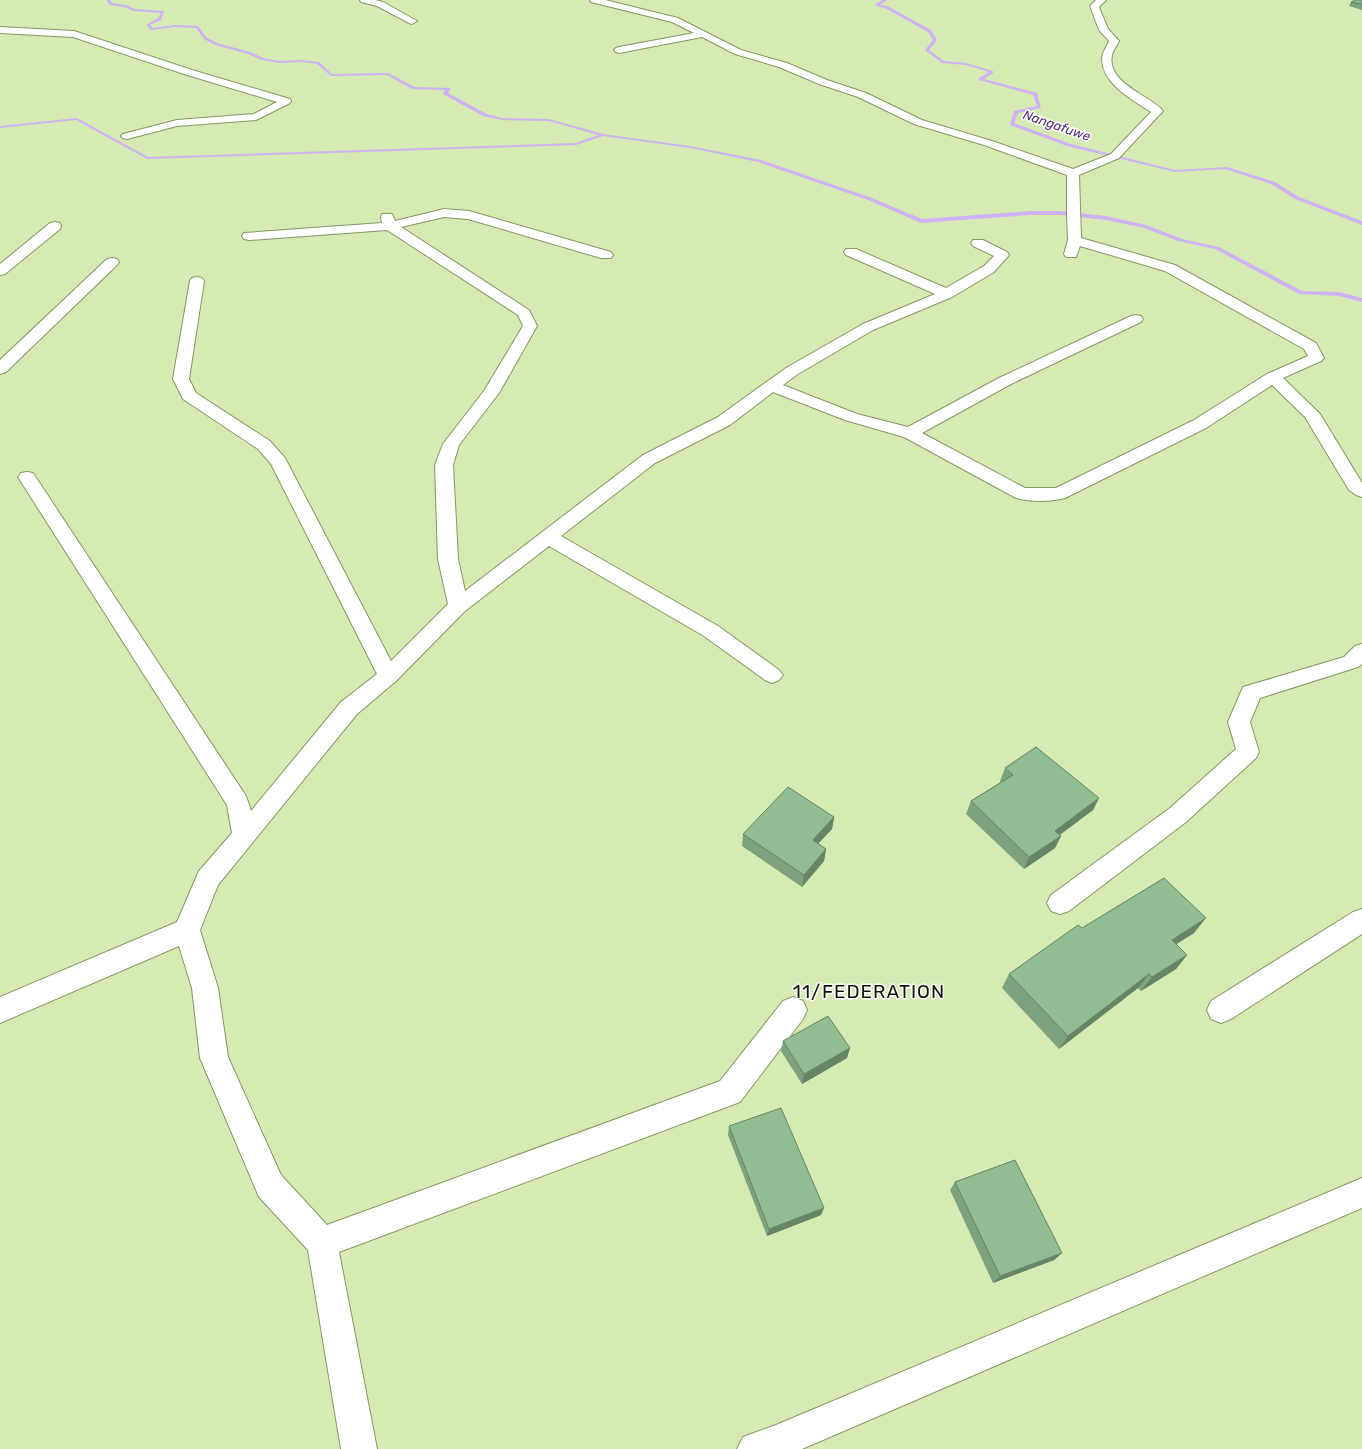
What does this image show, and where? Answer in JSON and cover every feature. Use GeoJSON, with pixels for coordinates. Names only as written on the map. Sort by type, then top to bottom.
{"type":"FeatureCollection","features":[{"type":"Feature","properties":{"kind":"street"},"geometry":{"type":"LineString","coordinates":[[364,0],[380,4],[412,21]]}},
{"type":"Feature","properties":{"kind":"street"},"geometry":{"type":"LineString","coordinates":[[594,0],[674,20],[705,34],[738,52],[783,65],[823,82],[862,95],[918,122],[988,143],[1073,173],[1115,156],[1158,111],[1121,87],[1110,70],[1107,61],[1108,52],[1114,45],[1114,41],[1104,30],[1094,6],[1102,0]]}},
{"type":"Feature","properties":{"kind":"street"},"geometry":{"type":"LineString","coordinates":[[0,30],[74,34],[188,72],[286,101],[256,117],[177,123],[127,136]]}},
{"type":"Feature","properties":{"kind":"street"},"geometry":{"type":"LineString","coordinates":[[619,50],[705,34]]}},
{"type":"Feature","properties":{"kind":"street"},"geometry":{"type":"LineString","coordinates":[[771,386],[851,417],[910,433],[1022,494],[1059,494],[1200,424],[1273,377],[1316,358],[1311,346],[1170,268],[1073,247],[1073,173]]}},
{"type":"Feature","properties":{"kind":"street"},"geometry":{"type":"LineString","coordinates":[[249,236],[388,222],[444,213],[469,214],[606,255]]}},
{"type":"Feature","properties":{"kind":"street"},"geometry":{"type":"LineString","coordinates":[[388,222],[524,313],[530,326],[491,393],[451,444],[444,464],[448,559],[458,606]]}},
{"type":"Feature","properties":{"kind":"street"},"geometry":{"type":"LineString","coordinates":[[0,271],[55,226]]}},
{"type":"Feature","properties":{"kind":"street"},"geometry":{"type":"LineString","coordinates":[[359,1449],[322,1243],[270,1186],[214,1058],[205,988],[187,930],[208,878],[245,836],[350,708],[389,676],[458,606],[649,459],[724,421],[792,371],[868,327],[947,294],[989,269],[1002,255],[978,243]]}},
{"type":"Feature","properties":{"kind":"street"},"geometry":{"type":"LineString","coordinates":[[851,252],[947,294]]}},
{"type":"Feature","properties":{"kind":"street"},"geometry":{"type":"LineString","coordinates":[[0,369],[112,262]]}},
{"type":"Feature","properties":{"kind":"street"},"geometry":{"type":"LineString","coordinates":[[197,281],[181,379],[189,396],[264,445],[279,462],[389,676]]}},
{"type":"Feature","properties":{"kind":"street"},"geometry":{"type":"LineString","coordinates":[[910,433],[1005,381],[1136,319]]}},
{"type":"Feature","properties":{"kind":"street"},"geometry":{"type":"LineString","coordinates":[[1273,377],[1312,414],[1355,486],[1362,491]]}},
{"type":"Feature","properties":{"kind":"street"},"geometry":{"type":"LineString","coordinates":[[27,477],[238,803],[245,836]]}},
{"type":"Feature","properties":{"kind":"street"},"geometry":{"type":"LineString","coordinates":[[548,537],[711,631],[772,674]]}},
{"type":"Feature","properties":{"kind":"street"},"geometry":{"type":"LineString","coordinates":[[1060,902],[1178,815],[1248,752],[1239,722],[1251,693],[1358,661]]}},
{"type":"Feature","properties":{"kind":"street"},"geometry":{"type":"LineString","coordinates":[[1221,1010],[1362,920]]}},
{"type":"Feature","properties":{"kind":"street"},"geometry":{"type":"LineString","coordinates":[[0,1010],[187,930]]}},
{"type":"Feature","properties":{"kind":"street"},"geometry":{"type":"LineString","coordinates":[[322,1243],[730,1092],[793,1010]]}},
{"type":"Feature","properties":{"kind":"street"},"geometry":{"type":"LineString","coordinates":[[755,1449],[784,1439],[1362,1194]]}},
{"type":"Feature","properties":{"kind":"building"},"geometry":{"type":"Polygon","coordinates":[[[1355,0],[1362,0],[1362,4],[1351,2],[1355,0]]]}},
{"type":"Feature","properties":{"kind":"building"},"geometry":{"type":"Polygon","coordinates":[[[1036,747],[1099,798],[1055,831],[1061,836],[1029,857],[971,801],[1013,775],[1005,768],[1036,747]]]}},
{"type":"Feature","properties":{"kind":"building"},"geometry":{"type":"Polygon","coordinates":[[[788,787],[834,817],[813,840],[826,849],[804,875],[743,834],[788,787]]]}},
{"type":"Feature","properties":{"kind":"building"},"geometry":{"type":"Polygon","coordinates":[[[1164,878],[1206,918],[1172,940],[1187,955],[1152,977],[1149,974],[1068,1036],[1009,974],[1078,925],[1082,928],[1164,878]]]}},
{"type":"Feature","properties":{"kind":"building"},"geometry":{"type":"Polygon","coordinates":[[[828,1016],[850,1048],[804,1074],[783,1041],[828,1016]]]}},
{"type":"Feature","properties":{"kind":"building"},"geometry":{"type":"Polygon","coordinates":[[[781,1108],[824,1208],[769,1229],[729,1126],[781,1108]]]}},
{"type":"Feature","properties":{"kind":"building"},"geometry":{"type":"Polygon","coordinates":[[[1015,1160],[1062,1253],[1000,1276],[955,1182],[1015,1160]]]}},
{"type":"Feature","properties":{"kind":"waterway"},"geometry":{"type":"LineString","coordinates":[[108,0],[111,4],[125,6],[134,10],[163,12],[160,19],[148,25],[152,29],[175,26],[197,27],[205,38],[216,44],[249,53],[262,59],[279,62],[301,61],[318,63],[331,75],[388,74],[414,88],[449,89],[445,93],[485,115],[502,119],[549,120],[603,135]]}},
{"type":"Feature","properties":{"kind":"waterway","name":"Nangafuwe"},"geometry":{"type":"LineString","coordinates":[[885,0],[877,5],[886,7],[930,31],[935,40],[927,50],[943,62],[966,64],[992,72],[980,79],[1035,94],[1039,107],[1016,112],[1012,124],[1069,145],[1175,171],[1225,168],[1273,183],[1297,198],[1362,223]]}},
{"type":"Feature","properties":{"kind":"waterway"},"geometry":{"type":"LineString","coordinates":[[0,127],[77,119],[147,158],[576,144],[603,135]]}},
{"type":"Feature","properties":{"kind":"waterway"},"geometry":{"type":"LineString","coordinates":[[603,135],[690,147],[759,161],[870,199],[921,221],[1031,213],[1060,213],[1106,218],[1146,227],[1180,240],[1217,248],[1301,293],[1339,294],[1362,300]]}},
{"type":"Feature","properties":{"kind":"district","name":"11/FEDERATION"},"geometry":{"type":"Point","coordinates":[869,991]}}]}
